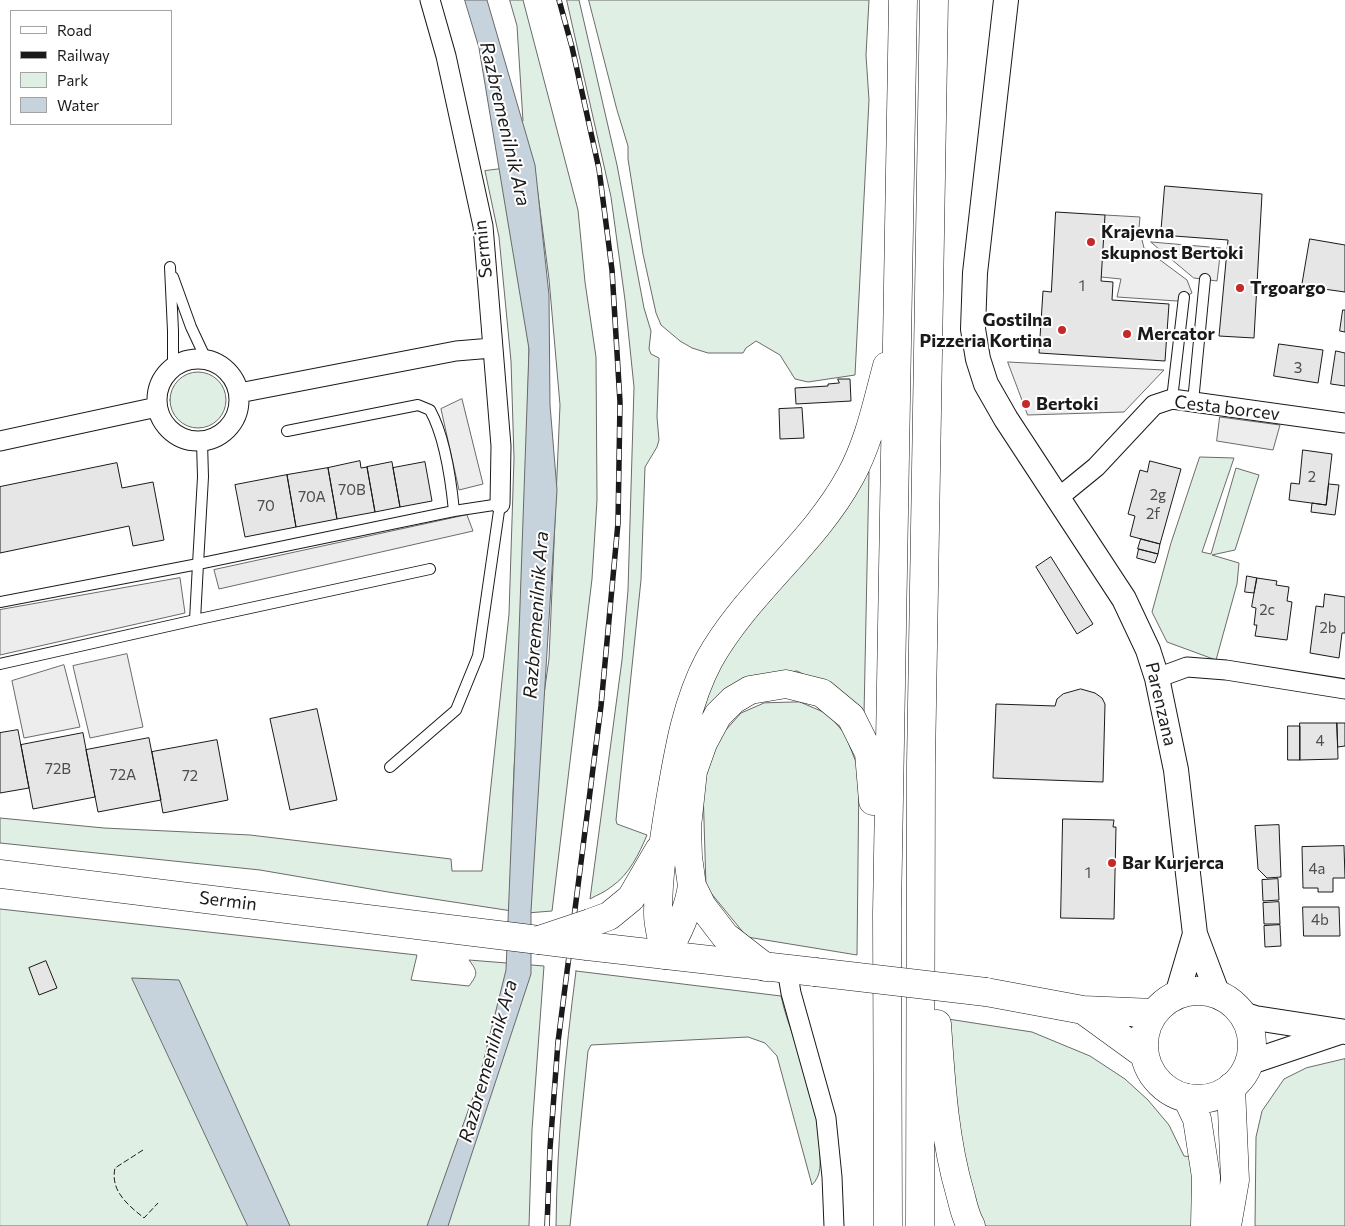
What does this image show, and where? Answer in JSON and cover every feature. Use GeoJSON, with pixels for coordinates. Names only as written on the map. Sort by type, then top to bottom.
{"type":"FeatureCollection","features":[{"type":"Feature","properties":{"kind":"main road"},"geometry":{"type":"LineString","coordinates":[[888,1226],[887,912],[904,0]]}},
{"type":"Feature","properties":{"kind":"main road"},"geometry":{"type":"LineString","coordinates":[[920,1226],[920,861],[934,0]]}},
{"type":"Feature","properties":{"kind":"main road"},"geometry":{"type":"LineString","coordinates":[[665,955],[658,916],[663,842],[676,762],[691,702],[709,660],[743,610],[806,538],[829,509],[850,477],[874,417],[898,326]]}},
{"type":"Feature","properties":{"kind":"main road"},"geometry":{"type":"LineString","coordinates":[[665,955],[684,920],[690,902],[692,886],[688,857],[687,827],[693,771],[703,743],[718,715],[733,700],[750,690],[786,684],[822,694],[851,717],[869,754],[873,784],[873,856],[877,883],[887,912]]}},
{"type":"Feature","properties":{"kind":"main road"},"geometry":{"type":"LineString","coordinates":[[588,934],[631,898],[663,842]]}},
{"type":"Feature","properties":{"kind":"main road"},"geometry":{"type":"LineString","coordinates":[[920,861],[934,975],[941,1080],[948,1139],[956,1179],[971,1226]]}},
{"type":"Feature","properties":{"kind":"main road","name":"Sermin"},"geometry":{"type":"LineString","coordinates":[[0,874],[539,940],[588,934]]}},
{"type":"Feature","properties":{"kind":"main road"},"geometry":{"type":"LineString","coordinates":[[692,886],[702,906],[725,936],[776,968]]}},
{"type":"Feature","properties":{"kind":"main road"},"geometry":{"type":"LineString","coordinates":[[588,934],[665,955],[986,992],[1083,1010],[1154,1013]]}},
{"type":"Feature","properties":{"kind":"main road"},"geometry":{"type":"LineString","coordinates":[[1197,991],[1218,995],[1235,1006],[1242,1014],[1250,1034],[1251,1049],[1248,1063],[1241,1076],[1231,1087],[1211,1097],[1187,1098],[1175,1094],[1155,1078],[1149,1067],[1145,1055],[1144,1040],[1147,1026],[1154,1013],[1164,1002],[1177,995],[1197,991]]}},
{"type":"Feature","properties":{"kind":"main road"},"geometry":{"type":"LineString","coordinates":[[1083,1010],[1145,1055]]}},
{"type":"Feature","properties":{"kind":"main road"},"geometry":{"type":"LineString","coordinates":[[1227,1226],[1235,1180],[1231,1087]]}},
{"type":"Feature","properties":{"kind":"main road"},"geometry":{"type":"LineString","coordinates":[[1187,1098],[1197,1119],[1206,1177],[1205,1226]]}},
{"type":"Feature","properties":{"kind":"street","name":"Sermin"},"geometry":{"type":"LineString","coordinates":[[430,0],[446,56],[482,226],[501,446],[500,504]]}},
{"type":"Feature","properties":{"kind":"street","name":"Parenzana"},"geometry":{"type":"LineString","coordinates":[[1006,0],[976,274],[973,329],[978,359],[986,384],[1006,419],[1124,599],[1148,650],[1157,678],[1176,770],[1194,934],[1218,995]]}},
{"type":"Feature","properties":{"kind":"street"},"geometry":{"type":"LineString","coordinates":[[239,393],[456,351],[492,348]]}},
{"type":"Feature","properties":{"kind":"street"},"geometry":{"type":"LineString","coordinates":[[206,359],[218,364],[227,371],[239,393],[237,415],[231,425],[213,439],[202,442],[186,440],[171,432],[164,424],[157,407],[157,393],[160,383],[166,374],[173,367],[189,360],[206,359]]}},
{"type":"Feature","properties":{"kind":"street","name":"Cesta borcev"},"geometry":{"type":"LineString","coordinates":[[1058,498],[1096,467],[1154,405],[1172,399],[1345,423]]}},
{"type":"Feature","properties":{"kind":"street"},"geometry":{"type":"LineString","coordinates":[[0,441],[157,407]]}},
{"type":"Feature","properties":{"kind":"street"},"geometry":{"type":"LineString","coordinates":[[1157,678],[1187,667],[1226,670],[1345,689]]}},
{"type":"Feature","properties":{"kind":"street","name":"Parenzana"},"geometry":{"type":"LineString","coordinates":[[1177,995],[1194,934]]}},
{"type":"Feature","properties":{"kind":"street"},"geometry":{"type":"LineString","coordinates":[[776,968],[792,993],[826,1118],[832,1177],[834,1226]]}},
{"type":"Feature","properties":{"kind":"street"},"geometry":{"type":"LineString","coordinates":[[1242,1014],[1255,1018],[1343,1032]]}},
{"type":"Feature","properties":{"kind":"street"},"geometry":{"type":"LineString","coordinates":[[1248,1063],[1343,1032]]}},
{"type":"Feature","properties":{"kind":"lane"},"geometry":{"type":"LineString","coordinates":[[173,367],[170,267],[191,327],[206,359]]}},
{"type":"Feature","properties":{"kind":"lane"},"geometry":{"type":"LineString","coordinates":[[1193,402],[1205,279]]}},
{"type":"Feature","properties":{"kind":"lane"},"geometry":{"type":"LineString","coordinates":[[1172,399],[1184,297]]}},
{"type":"Feature","properties":{"kind":"lane"},"geometry":{"type":"LineString","coordinates":[[287,431],[418,405],[430,410],[435,419],[443,448],[454,511]]}},
{"type":"Feature","properties":{"kind":"lane"},"geometry":{"type":"LineString","coordinates":[[195,620],[203,477],[202,442]]}},
{"type":"Feature","properties":{"kind":"lane"},"geometry":{"type":"LineString","coordinates":[[0,602],[198,564],[454,511],[500,504],[478,656],[456,710],[390,767]]}},
{"type":"Feature","properties":{"kind":"lane"},"geometry":{"type":"LineString","coordinates":[[0,664],[430,569]]}},
{"type":"Feature","properties":{"kind":"green space"},"geometry":{"type":"Polygon","coordinates":[[[510,0],[523,0],[578,210],[585,282],[596,357],[597,500],[592,579],[552,911],[527,913],[533,771],[549,659],[560,405],[549,279],[537,187],[517,125],[523,121],[517,26],[510,0]]]}},
{"type":"Feature","properties":{"kind":"green space"},"geometry":{"type":"Polygon","coordinates":[[[567,0],[579,0],[617,165],[644,308],[651,331],[649,349],[651,354],[659,358],[657,417],[659,440],[645,467],[641,580],[616,820],[617,824],[647,835],[637,857],[623,876],[609,889],[590,899],[622,660],[628,590],[634,387],[625,300],[611,197],[567,0]]]}},
{"type":"Feature","properties":{"kind":"green space"},"geometry":{"type":"Polygon","coordinates":[[[589,0],[869,0],[866,55],[869,100],[855,375],[808,382],[795,379],[780,355],[756,341],[746,348],[743,353],[708,353],[692,348],[680,341],[661,325],[656,313],[643,254],[628,159],[628,146],[589,0]]]}},
{"type":"Feature","properties":{"kind":"green space"},"geometry":{"type":"Polygon","coordinates":[[[509,168],[530,299],[522,692],[514,774],[512,911],[260,870],[0,843],[0,818],[104,828],[250,835],[451,859],[452,871],[482,871],[509,614],[514,458],[511,361],[499,237],[485,171],[509,168]]]}},
{"type":"Feature","properties":{"kind":"green space"},"geometry":{"type":"Polygon","coordinates":[[[198,372],[209,374],[218,380],[224,389],[226,400],[224,411],[218,420],[209,426],[198,428],[187,426],[178,420],[172,411],[170,400],[172,389],[178,380],[187,374],[198,372]]]}},
{"type":"Feature","properties":{"kind":"green space"},"geometry":{"type":"Polygon","coordinates":[[[1200,457],[1234,458],[1202,552],[1211,554],[1236,468],[1259,475],[1235,550],[1212,555],[1239,563],[1237,584],[1216,660],[1167,642],[1152,612],[1171,543],[1200,457]]]}},
{"type":"Feature","properties":{"kind":"green space"},"geometry":{"type":"Polygon","coordinates":[[[869,472],[864,715],[845,695],[797,671],[752,677],[700,717],[705,695],[729,646],[827,529],[869,472]]]}},
{"type":"Feature","properties":{"kind":"green space"},"geometry":{"type":"Polygon","coordinates":[[[800,702],[828,714],[845,734],[859,770],[857,955],[747,937],[706,887],[703,788],[715,742],[741,713],[764,703],[800,702]]]}},
{"type":"Feature","properties":{"kind":"green space"},"geometry":{"type":"Polygon","coordinates":[[[0,909],[417,955],[411,980],[469,986],[476,973],[469,960],[544,966],[532,1130],[529,1226],[0,1226],[0,909]]]}},
{"type":"Feature","properties":{"kind":"green space"},"geometry":{"type":"Polygon","coordinates":[[[576,971],[781,996],[814,1092],[817,1106],[820,1164],[819,1173],[812,1185],[777,1056],[765,1043],[748,1037],[591,1045],[588,1051],[570,1226],[556,1226],[562,1098],[576,971]]]}},
{"type":"Feature","properties":{"kind":"green space"},"geometry":{"type":"Polygon","coordinates":[[[948,1019],[1032,1032],[1090,1056],[1125,1079],[1148,1100],[1169,1125],[1184,1156],[1193,1157],[1194,1226],[985,1226],[962,1161],[948,1019]]]}},
{"type":"Feature","properties":{"kind":"green space"},"geometry":{"type":"Polygon","coordinates":[[[1345,1059],[1345,1226],[1255,1226],[1256,1137],[1262,1111],[1284,1079],[1306,1068],[1345,1059]]]}},
{"type":"Feature","properties":{"kind":"shaded area"},"geometry":{"type":"Polygon","coordinates":[[[1105,215],[1140,217],[1139,228],[1144,248],[1187,280],[1192,293],[1177,301],[1117,297],[1121,279],[1101,277],[1105,215]]]}},
{"type":"Feature","properties":{"kind":"shaded area"},"geometry":{"type":"Polygon","coordinates":[[[1151,242],[1221,248],[1217,281],[1194,278],[1151,242]]]}},
{"type":"Feature","properties":{"kind":"shaded area"},"geometry":{"type":"Polygon","coordinates":[[[1008,362],[1164,370],[1124,412],[1028,415],[1008,362]]]}},
{"type":"Feature","properties":{"kind":"shaded area"},"geometry":{"type":"Polygon","coordinates":[[[462,399],[483,484],[459,490],[441,409],[462,399]]]}},
{"type":"Feature","properties":{"kind":"shaded area"},"geometry":{"type":"Polygon","coordinates":[[[1220,417],[1280,425],[1273,450],[1217,441],[1220,417]]]}},
{"type":"Feature","properties":{"kind":"shaded area"},"geometry":{"type":"Polygon","coordinates":[[[467,515],[473,531],[219,589],[214,570],[467,515]]]}},
{"type":"Feature","properties":{"kind":"shaded area"},"geometry":{"type":"Polygon","coordinates":[[[180,578],[185,613],[0,655],[0,610],[180,578]]]}},
{"type":"Feature","properties":{"kind":"shaded area"},"geometry":{"type":"Polygon","coordinates":[[[127,654],[143,727],[90,738],[73,666],[127,654]]]}},
{"type":"Feature","properties":{"kind":"shaded area"},"geometry":{"type":"Polygon","coordinates":[[[64,665],[80,727],[24,738],[12,681],[64,665]]]}},
{"type":"Feature","properties":{"kind":"water","name":"Razbremenilnik Ara"},"geometry":{"type":"Polygon","coordinates":[[[465,0],[487,0],[535,165],[549,295],[550,405],[557,490],[531,911],[531,974],[448,1226],[427,1226],[478,1083],[506,970],[529,349],[479,48],[465,0]]]}},
{"type":"Feature","properties":{"kind":"water"},"geometry":{"type":"Polygon","coordinates":[[[132,978],[179,980],[290,1226],[248,1226],[132,978]]]}},
{"type":"Feature","properties":{"kind":"building","name":"Trgoargo"},"geometry":{"type":"Polygon","coordinates":[[[1165,186],[1262,194],[1254,338],[1219,336],[1228,240],[1161,235],[1165,186]]]}},
{"type":"Feature","properties":{"kind":"building"},"geometry":{"type":"Polygon","coordinates":[[[1056,212],[1105,215],[1101,281],[1113,282],[1112,300],[1169,304],[1165,361],[1039,353],[1043,291],[1051,292],[1056,212]]]}},
{"type":"Feature","properties":{"kind":"building"},"geometry":{"type":"Polygon","coordinates":[[[1310,239],[1345,245],[1345,292],[1302,286],[1310,239]]]}},
{"type":"Feature","properties":{"kind":"building"},"geometry":{"type":"Polygon","coordinates":[[[1343,310],[1345,310],[1345,332],[1340,331],[1343,310]]]}},
{"type":"Feature","properties":{"kind":"building"},"geometry":{"type":"Polygon","coordinates":[[[1279,344],[1323,350],[1318,383],[1274,376],[1279,344]]]}},
{"type":"Feature","properties":{"kind":"building"},"geometry":{"type":"Polygon","coordinates":[[[1336,351],[1345,353],[1345,386],[1331,384],[1336,351]]]}},
{"type":"Feature","properties":{"kind":"building"},"geometry":{"type":"Polygon","coordinates":[[[838,379],[850,379],[851,401],[796,404],[795,388],[828,386],[828,384],[839,383],[838,379]]]}},
{"type":"Feature","properties":{"kind":"building"},"geometry":{"type":"Polygon","coordinates":[[[802,408],[804,438],[780,439],[779,409],[802,408]]]}},
{"type":"Feature","properties":{"kind":"building"},"geometry":{"type":"Polygon","coordinates":[[[1303,450],[1332,454],[1326,505],[1289,500],[1291,483],[1299,484],[1303,450]]]}},
{"type":"Feature","properties":{"kind":"building"},"geometry":{"type":"Polygon","coordinates":[[[360,461],[361,468],[367,467],[375,512],[337,519],[328,468],[360,461]]]}},
{"type":"Feature","properties":{"kind":"building"},"geometry":{"type":"Polygon","coordinates":[[[1150,461],[1181,469],[1160,544],[1130,536],[1135,516],[1128,514],[1140,470],[1147,472],[1150,461]]]}},
{"type":"Feature","properties":{"kind":"building"},"geometry":{"type":"Polygon","coordinates":[[[392,462],[400,507],[375,512],[367,467],[392,462]]]}},
{"type":"Feature","properties":{"kind":"building"},"geometry":{"type":"Polygon","coordinates":[[[425,462],[432,501],[400,507],[393,468],[425,462]]]}},
{"type":"Feature","properties":{"kind":"building"},"geometry":{"type":"Polygon","coordinates":[[[117,463],[122,488],[153,482],[164,540],[133,546],[129,526],[0,553],[0,487],[117,463]]]}},
{"type":"Feature","properties":{"kind":"building"},"geometry":{"type":"Polygon","coordinates":[[[328,468],[337,519],[296,527],[287,475],[328,468]]]}},
{"type":"Feature","properties":{"kind":"building"},"geometry":{"type":"Polygon","coordinates":[[[287,475],[296,527],[245,537],[235,485],[287,475]]]}},
{"type":"Feature","properties":{"kind":"building"},"geometry":{"type":"Polygon","coordinates":[[[1329,484],[1339,485],[1335,515],[1311,512],[1312,503],[1326,505],[1329,484]]]}},
{"type":"Feature","properties":{"kind":"building"},"geometry":{"type":"Polygon","coordinates":[[[1141,539],[1160,544],[1158,554],[1138,549],[1141,539]]]}},
{"type":"Feature","properties":{"kind":"building"},"geometry":{"type":"Polygon","coordinates":[[[1139,549],[1158,554],[1155,563],[1137,558],[1139,549]]]}},
{"type":"Feature","properties":{"kind":"building"},"geometry":{"type":"Polygon","coordinates":[[[1051,557],[1093,624],[1077,634],[1036,567],[1051,557]]]}},
{"type":"Feature","properties":{"kind":"building"},"geometry":{"type":"Polygon","coordinates":[[[1247,576],[1257,578],[1254,593],[1245,592],[1247,576]]]}},
{"type":"Feature","properties":{"kind":"building"},"geometry":{"type":"Polygon","coordinates":[[[1257,578],[1277,581],[1276,585],[1289,587],[1287,601],[1292,602],[1287,640],[1255,636],[1257,625],[1254,625],[1256,608],[1252,607],[1257,578]]]}},
{"type":"Feature","properties":{"kind":"building"},"geometry":{"type":"Polygon","coordinates":[[[1325,594],[1345,597],[1345,633],[1342,633],[1339,658],[1310,653],[1316,606],[1323,607],[1325,594]]]}},
{"type":"Feature","properties":{"kind":"building"},"geometry":{"type":"Polygon","coordinates":[[[1081,689],[1095,693],[1102,698],[1105,704],[1103,782],[993,778],[996,704],[1055,706],[1057,699],[1063,694],[1081,689]]]}},
{"type":"Feature","properties":{"kind":"building"},"geometry":{"type":"Polygon","coordinates":[[[317,709],[337,800],[290,810],[270,719],[317,709]]]}},
{"type":"Feature","properties":{"kind":"building"},"geometry":{"type":"Polygon","coordinates":[[[1300,723],[1337,723],[1338,759],[1300,760],[1300,723]]]}},
{"type":"Feature","properties":{"kind":"building"},"geometry":{"type":"Polygon","coordinates":[[[1337,723],[1345,723],[1345,746],[1338,747],[1337,723]]]}},
{"type":"Feature","properties":{"kind":"building"},"geometry":{"type":"Polygon","coordinates":[[[1288,726],[1300,726],[1300,760],[1288,760],[1288,726]]]}},
{"type":"Feature","properties":{"kind":"building"},"geometry":{"type":"Polygon","coordinates":[[[18,730],[29,788],[0,793],[0,733],[18,730]]]}},
{"type":"Feature","properties":{"kind":"building"},"geometry":{"type":"Polygon","coordinates":[[[83,733],[95,797],[33,809],[21,745],[83,733]]]}},
{"type":"Feature","properties":{"kind":"building"},"geometry":{"type":"Polygon","coordinates":[[[149,738],[161,800],[98,812],[86,750],[149,738]]]}},
{"type":"Feature","properties":{"kind":"building"},"geometry":{"type":"Polygon","coordinates":[[[217,740],[228,800],[163,813],[152,752],[217,740]]]}},
{"type":"Feature","properties":{"kind":"building"},"geometry":{"type":"Polygon","coordinates":[[[1063,819],[1114,820],[1113,827],[1116,827],[1114,919],[1061,918],[1063,819]]]}},
{"type":"Feature","properties":{"kind":"building"},"geometry":{"type":"Polygon","coordinates":[[[1279,825],[1281,877],[1267,878],[1258,869],[1255,826],[1279,825]]]}},
{"type":"Feature","properties":{"kind":"building"},"geometry":{"type":"Polygon","coordinates":[[[1344,846],[1345,878],[1333,878],[1333,892],[1318,892],[1318,888],[1303,888],[1302,847],[1344,846]]]}},
{"type":"Feature","properties":{"kind":"building"},"geometry":{"type":"Polygon","coordinates":[[[1278,879],[1279,900],[1263,901],[1262,880],[1278,879]]]}},
{"type":"Feature","properties":{"kind":"building"},"geometry":{"type":"Polygon","coordinates":[[[1279,902],[1280,924],[1264,924],[1263,903],[1279,902]]]}},
{"type":"Feature","properties":{"kind":"building"},"geometry":{"type":"Polygon","coordinates":[[[1303,907],[1339,907],[1340,936],[1304,936],[1303,907]]]}},
{"type":"Feature","properties":{"kind":"building"},"geometry":{"type":"Polygon","coordinates":[[[1280,925],[1281,946],[1265,947],[1264,926],[1280,925]]]}},
{"type":"Feature","properties":{"kind":"building"},"geometry":{"type":"Polygon","coordinates":[[[46,961],[57,988],[39,995],[29,968],[46,961]]]}},
{"type":"Feature","properties":{"kind":"railway"},"geometry":{"type":"LineString","coordinates":[[547,1226],[550,1148],[558,1042],[601,706],[618,523],[620,402],[612,270],[599,169],[572,47],[559,0]]}},
{"type":"Feature","properties":{"kind":"fence"},"geometry":{"type":"LineString","coordinates":[[143,1150],[115,1168],[115,1184],[126,1203],[144,1218],[158,1203]]}},
{"type":"Feature","properties":{"kind":"place","name":"Krajevna skupnost Bertoki"},"geometry":{"type":"Point","coordinates":[1091,242]}},
{"type":"Feature","properties":{"kind":"place","name":"Trgoargo"},"geometry":{"type":"Point","coordinates":[1240,288]}},
{"type":"Feature","properties":{"kind":"place","name":"Gostilna Pizzeria Kortina"},"geometry":{"type":"Point","coordinates":[1062,330]}},
{"type":"Feature","properties":{"kind":"place","name":"Mercator"},"geometry":{"type":"Point","coordinates":[1127,334]}},
{"type":"Feature","properties":{"kind":"place","name":"Bertoki"},"geometry":{"type":"Point","coordinates":[1026,404]}},
{"type":"Feature","properties":{"kind":"place","name":"Bar Kurjerca"},"geometry":{"type":"Point","coordinates":[1112,863]}}]}
